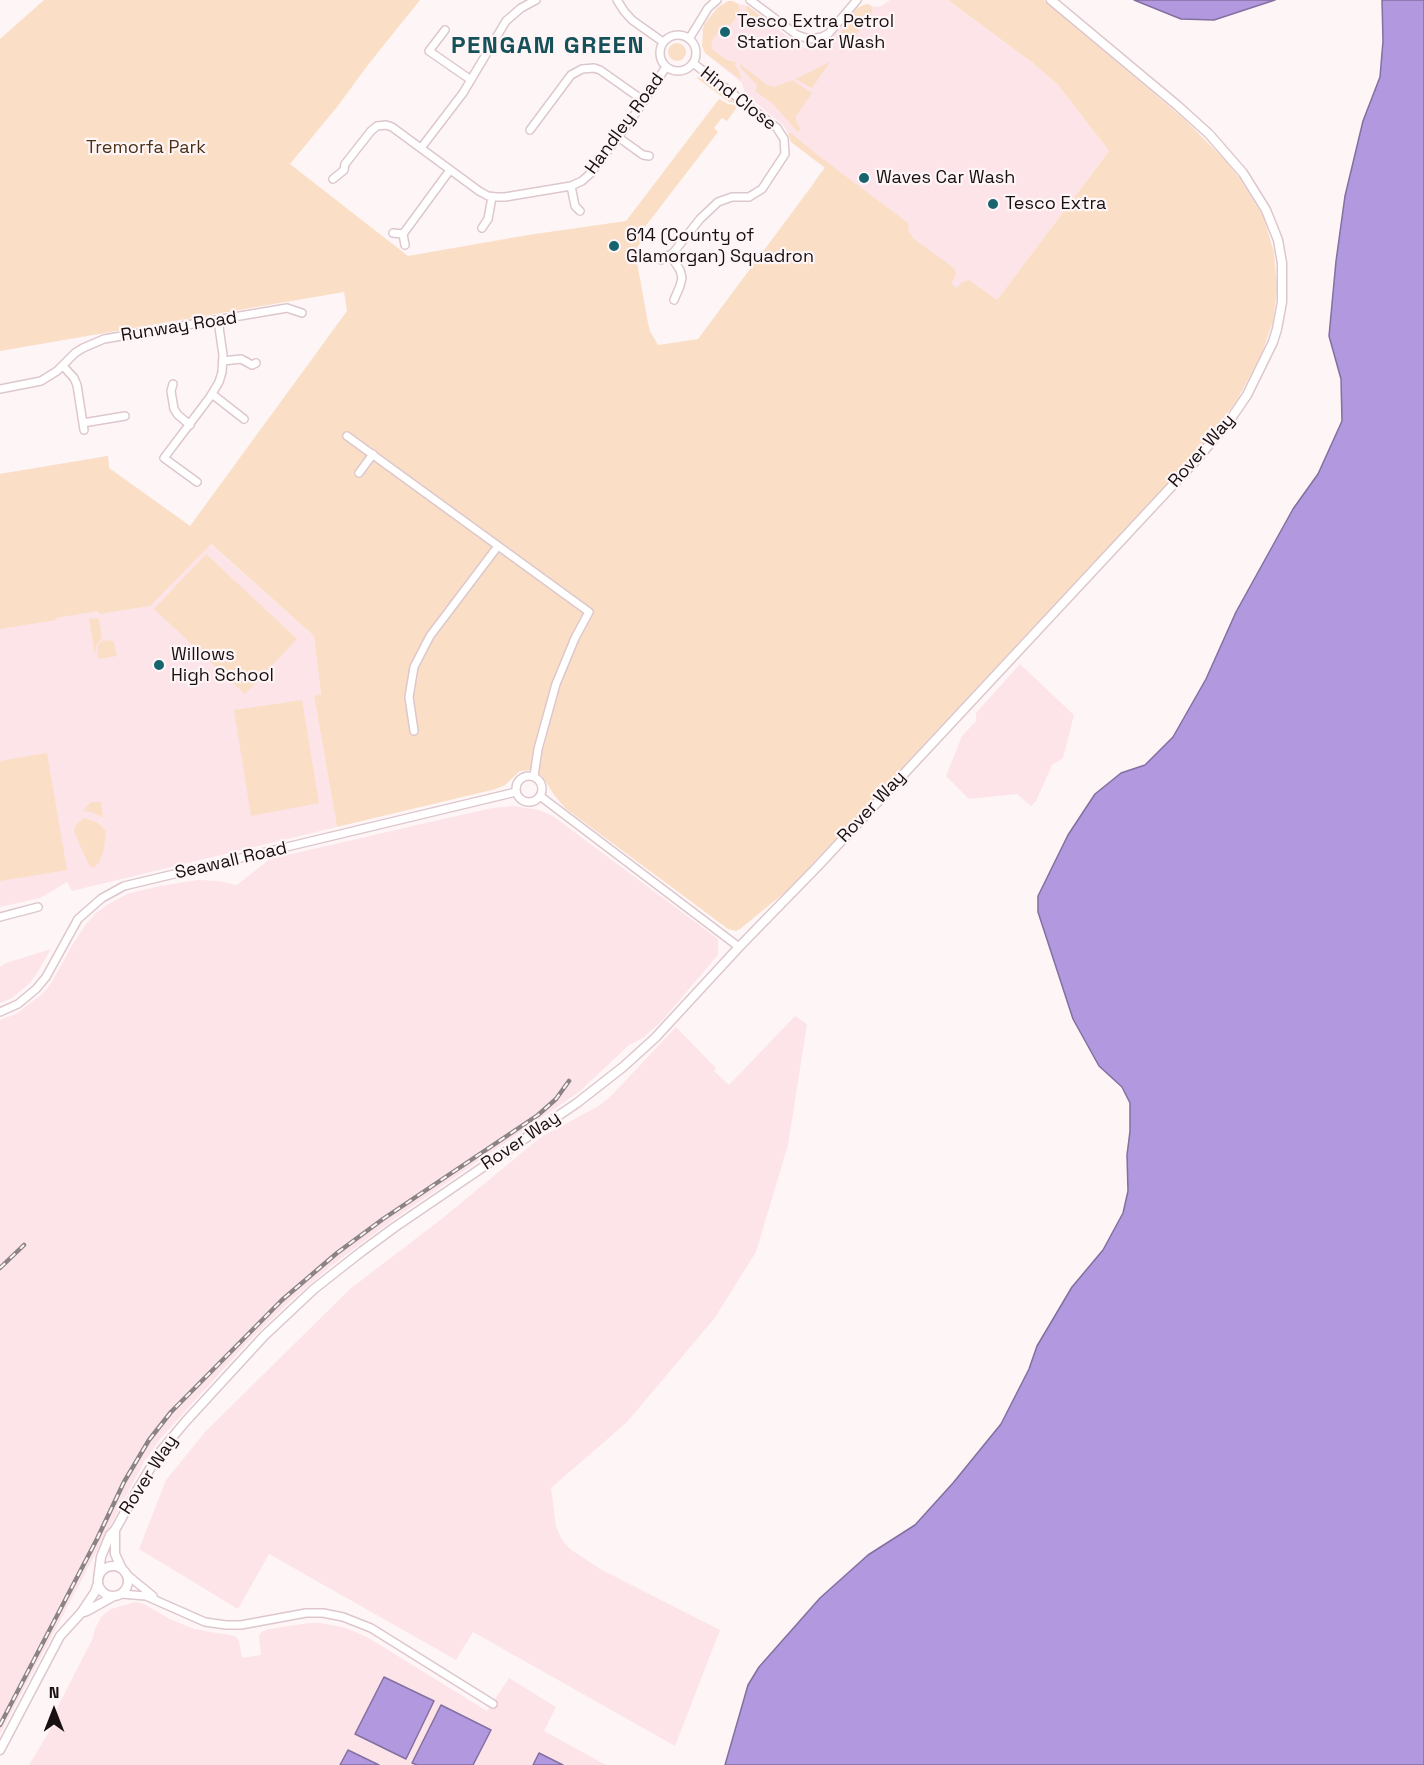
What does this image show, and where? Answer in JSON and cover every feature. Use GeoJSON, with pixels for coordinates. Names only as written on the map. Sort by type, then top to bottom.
{"type":"FeatureCollection","features":[{"type":"Feature","properties":{"kind":"street"},"geometry":{"type":"LineString","coordinates":[[516,0],[521,8]]}},
{"type":"Feature","properties":{"kind":"street"},"geometry":{"type":"LineString","coordinates":[[421,148],[453,107],[503,26],[521,8],[536,0]]}},
{"type":"Feature","properties":{"kind":"street"},"geometry":{"type":"LineString","coordinates":[[617,0],[632,20],[663,42]]}},
{"type":"Feature","properties":{"kind":"street"},"geometry":{"type":"LineString","coordinates":[[689,39],[708,8],[717,0]]}},
{"type":"Feature","properties":{"kind":"street"},"geometry":{"type":"LineString","coordinates":[[750,0],[796,35],[809,39],[822,37],[829,33],[857,0]]}},
{"type":"Feature","properties":{"kind":"street","name":"Rover Way"},"geometry":{"type":"LineString","coordinates":[[0,1750],[60,1636],[81,1613],[95,1592],[103,1548],[160,1452],[242,1360],[282,1318],[336,1272],[395,1227],[550,1122],[608,1078],[655,1038],[1210,444],[1247,395],[1275,336],[1282,302],[1282,263],[1274,227],[1266,210],[1236,165],[1209,134],[1051,0]]}},
{"type":"Feature","properties":{"kind":"street"},"geometry":{"type":"LineString","coordinates":[[429,51],[444,30]]}},
{"type":"Feature","properties":{"kind":"street"},"geometry":{"type":"LineString","coordinates":[[677,35],[689,39],[696,52],[693,63],[684,70],[678,71],[666,67],[659,53],[663,42],[677,35]]}},
{"type":"Feature","properties":{"kind":"street"},"geometry":{"type":"LineString","coordinates":[[420,44],[471,80]]}},
{"type":"Feature","properties":{"kind":"street","name":"Hind Close"},"geometry":{"type":"LineString","coordinates":[[662,260],[677,249],[700,219],[718,202],[732,197],[749,197],[762,189],[783,159],[785,149],[784,139],[777,128],[693,63]]}},
{"type":"Feature","properties":{"kind":"street","name":"Handley Road"},"geometry":{"type":"LineString","coordinates":[[492,197],[571,186],[582,181],[591,173],[618,137],[666,67]]}},
{"type":"Feature","properties":{"kind":"street"},"geometry":{"type":"LineString","coordinates":[[530,130],[571,75],[582,69],[600,70],[644,101]]}},
{"type":"Feature","properties":{"kind":"street"},"geometry":{"type":"LineString","coordinates":[[333,179],[347,172],[345,164],[371,131],[380,125],[392,127],[479,191],[492,197],[488,219],[482,228]]}},
{"type":"Feature","properties":{"kind":"street"},"geometry":{"type":"LineString","coordinates":[[618,137],[643,155],[649,156]]}},
{"type":"Feature","properties":{"kind":"street"},"geometry":{"type":"LineString","coordinates":[[405,245],[403,234],[450,170]]}},
{"type":"Feature","properties":{"kind":"street"},"geometry":{"type":"LineString","coordinates":[[571,186],[575,206],[580,211]]}},
{"type":"Feature","properties":{"kind":"street"},"geometry":{"type":"LineString","coordinates":[[393,233],[403,234]]}},
{"type":"Feature","properties":{"kind":"street"},"geometry":{"type":"LineString","coordinates":[[670,255],[680,270],[682,278],[674,300]]}},
{"type":"Feature","properties":{"kind":"street","name":"Runway Road"},"geometry":{"type":"LineString","coordinates":[[0,389],[41,381],[57,372],[75,353],[96,341],[287,308],[302,313]]}},
{"type":"Feature","properties":{"kind":"street"},"geometry":{"type":"LineString","coordinates":[[197,482],[164,458],[212,394],[222,372],[223,361],[218,320]]}},
{"type":"Feature","properties":{"kind":"street"},"geometry":{"type":"LineString","coordinates":[[223,361],[241,359],[252,365],[256,363]]}},
{"type":"Feature","properties":{"kind":"street"},"geometry":{"type":"LineString","coordinates":[[63,366],[77,385],[84,426],[125,416]]}},
{"type":"Feature","properties":{"kind":"street"},"geometry":{"type":"LineString","coordinates":[[173,384],[171,391],[174,409],[177,415],[190,425]]}},
{"type":"Feature","properties":{"kind":"street"},"geometry":{"type":"LineString","coordinates":[[212,394],[244,419]]}},
{"type":"Feature","properties":{"kind":"street"},"geometry":{"type":"LineString","coordinates":[[347,436],[589,612],[575,638],[556,684],[538,748],[534,776]]}},
{"type":"Feature","properties":{"kind":"street"},"geometry":{"type":"LineString","coordinates":[[359,473],[373,454]]}},
{"type":"Feature","properties":{"kind":"street"},"geometry":{"type":"LineString","coordinates":[[414,731],[409,697],[414,667],[430,636],[498,546]]}},
{"type":"Feature","properties":{"kind":"street"},"geometry":{"type":"LineString","coordinates":[[529,775],[537,778],[542,785],[540,796],[536,800],[527,802],[519,798],[516,792],[516,785],[521,778],[529,775]]}},
{"type":"Feature","properties":{"kind":"street","name":"Seawall Road"},"geometry":{"type":"LineString","coordinates":[[0,1012],[18,1004],[41,984],[73,927],[83,914],[102,898],[124,886],[516,792]]}},
{"type":"Feature","properties":{"kind":"street"},"geometry":{"type":"LineString","coordinates":[[540,796],[739,947]]}},
{"type":"Feature","properties":{"kind":"street"},"geometry":{"type":"LineString","coordinates":[[0,916],[38,907]]}},
{"type":"Feature","properties":{"kind":"street","name":"Rover Way"},"geometry":{"type":"LineString","coordinates":[[115,1530],[115,1554],[124,1571]]}},
{"type":"Feature","properties":{"kind":"street"},"geometry":{"type":"LineString","coordinates":[[157,1600],[118,1567],[109,1567],[101,1572],[99,1588],[105,1594],[146,1596],[205,1622],[241,1625],[306,1613],[344,1617],[371,1628],[493,1704]]}},
{"type":"Feature","properties":{"kind":"street"},"geometry":{"type":"LineString","coordinates":[[118,1595],[127,1586],[124,1571]]}},
{"type":"Feature","properties":{"kind":"street","name":"Rover Way"},"geometry":{"type":"LineString","coordinates":[[81,1613],[118,1595]]}},
{"type":"Feature","properties":{"kind":"shaded area"},"geometry":{"type":"Polygon","coordinates":[[[890,0],[948,0],[1034,64],[1058,85],[1109,151],[997,300],[956,291],[814,182],[825,167],[791,142],[782,124],[745,94],[742,83],[705,53],[705,43],[735,3],[748,6],[801,47],[814,49],[827,44],[849,16],[860,7],[868,4],[874,7],[882,6],[890,0]]]}},
{"type":"Feature","properties":{"kind":"shaded area"},"geometry":{"type":"Polygon","coordinates":[[[1134,0],[1275,0],[1214,20],[1181,19],[1134,0]]]}},
{"type":"Feature","properties":{"kind":"shaded area"},"geometry":{"type":"Polygon","coordinates":[[[1382,0],[1424,0],[1424,1765],[725,1765],[748,1685],[759,1667],[820,1598],[868,1555],[915,1525],[1001,1424],[1029,1369],[1037,1346],[1072,1287],[1103,1250],[1123,1213],[1128,1191],[1127,1155],[1130,1103],[1122,1087],[1099,1066],[1073,1019],[1038,912],[1038,896],[1068,835],[1095,794],[1121,773],[1145,765],[1173,737],[1206,679],[1236,612],[1293,509],[1318,474],[1342,421],[1341,379],[1329,336],[1336,261],[1345,196],[1363,121],[1380,77],[1383,41],[1382,0]]]}},
{"type":"Feature","properties":{"kind":"shaded area","name":"Willows High School"},"geometry":{"type":"Polygon","coordinates":[[[108,456],[109,468],[190,526],[314,636],[321,694],[314,696],[337,827],[72,891],[67,882],[40,898],[0,907],[0,474],[108,456]]]}},
{"type":"Feature","properties":{"kind":"shaded area"},"geometry":{"type":"Polygon","coordinates":[[[1020,664],[1074,715],[1063,758],[1052,765],[1036,801],[1031,806],[1017,794],[969,799],[946,776],[962,736],[976,721],[976,713],[1020,664]]]}},
{"type":"Feature","properties":{"kind":"shaded area"},"geometry":{"type":"Polygon","coordinates":[[[513,806],[539,810],[553,816],[718,939],[718,955],[661,1022],[643,1038],[629,1045],[579,1092],[356,1247],[288,1303],[246,1344],[161,1438],[144,1462],[0,1734],[0,1020],[16,1014],[42,994],[50,985],[87,923],[107,905],[127,894],[198,880],[237,885],[270,859],[492,808],[513,806]]]}},
{"type":"Feature","properties":{"kind":"shaded area"},"geometry":{"type":"Polygon","coordinates":[[[51,949],[29,984],[12,998],[0,1003],[0,967],[51,949]]]}},
{"type":"Feature","properties":{"kind":"shaded area"},"geometry":{"type":"Polygon","coordinates":[[[795,1016],[807,1024],[788,1145],[756,1252],[714,1319],[626,1423],[551,1488],[556,1527],[562,1540],[570,1549],[602,1570],[720,1630],[675,1746],[473,1632],[456,1660],[269,1554],[238,1609],[139,1549],[166,1480],[205,1432],[350,1289],[439,1221],[541,1137],[597,1107],[609,1098],[676,1027],[716,1068],[714,1071],[729,1085],[795,1016]]]}},
{"type":"Feature","properties":{"kind":"shaded area"},"geometry":{"type":"Polygon","coordinates":[[[135,1602],[144,1604],[194,1629],[235,1636],[239,1641],[242,1658],[261,1655],[259,1637],[261,1632],[269,1629],[309,1623],[346,1628],[367,1637],[487,1711],[509,1678],[556,1707],[544,1731],[606,1765],[29,1765],[58,1717],[54,1714],[92,1640],[101,1617],[111,1609],[135,1602]]]}},
{"type":"Feature","properties":{"kind":"shaded area"},"geometry":{"type":"Polygon","coordinates":[[[384,1677],[434,1701],[406,1759],[355,1734],[384,1677]]]}},
{"type":"Feature","properties":{"kind":"shaded area"},"geometry":{"type":"Polygon","coordinates":[[[441,1705],[491,1730],[473,1765],[417,1765],[412,1763],[441,1705]]]}},
{"type":"Feature","properties":{"kind":"shaded area"},"geometry":{"type":"Polygon","coordinates":[[[348,1750],[379,1765],[340,1765],[348,1750]]]}},
{"type":"Feature","properties":{"kind":"shaded area"},"geometry":{"type":"Polygon","coordinates":[[[539,1753],[563,1765],[533,1765],[539,1753]]]}},
{"type":"Feature","properties":{"kind":"green space","name":"Tremorfa Park"},"geometry":{"type":"Polygon","coordinates":[[[44,0],[420,0],[290,164],[408,256],[626,221],[719,99],[738,106],[727,121],[722,118],[714,128],[718,132],[641,232],[641,242],[635,251],[648,323],[658,345],[698,339],[825,168],[791,142],[788,134],[791,133],[908,223],[909,232],[914,239],[954,268],[956,274],[951,284],[957,288],[962,282],[969,280],[997,300],[1109,151],[1058,85],[1034,64],[948,0],[1044,0],[1184,119],[1225,160],[1240,179],[1263,216],[1274,252],[1277,289],[1273,322],[1261,355],[1236,402],[1196,453],[789,889],[740,929],[736,931],[728,929],[565,808],[542,776],[532,770],[520,771],[505,785],[496,789],[337,827],[314,696],[321,694],[314,636],[211,544],[150,606],[101,615],[97,611],[0,629],[0,474],[108,456],[109,468],[190,526],[347,311],[344,292],[0,351],[0,39],[44,0]]]}},
{"type":"Feature","properties":{"kind":"green space"},"geometry":{"type":"Polygon","coordinates":[[[728,1],[738,4],[740,10],[729,26],[727,24],[722,27],[711,42],[713,50],[727,60],[736,62],[740,79],[705,53],[702,46],[702,31],[705,23],[718,7],[728,1]]]}},
{"type":"Feature","properties":{"kind":"green space"},"geometry":{"type":"Polygon","coordinates":[[[866,4],[870,5],[871,15],[842,53],[839,38],[848,22],[846,21],[857,8],[866,4]]]}},
{"type":"Feature","properties":{"kind":"green space"},"geometry":{"type":"Polygon","coordinates":[[[748,6],[766,20],[766,25],[762,30],[747,19],[746,7],[748,6]]]}},
{"type":"Feature","properties":{"kind":"green space"},"geometry":{"type":"Polygon","coordinates":[[[673,43],[681,43],[686,48],[684,59],[673,61],[668,56],[668,48],[673,43]]]}},
{"type":"Feature","properties":{"kind":"green space"},"geometry":{"type":"Polygon","coordinates":[[[830,62],[812,88],[795,79],[811,71],[830,62]]]}},
{"type":"Feature","properties":{"kind":"green space"},"geometry":{"type":"Polygon","coordinates":[[[740,64],[767,85],[774,87],[792,80],[812,93],[796,116],[797,124],[801,128],[798,132],[772,103],[755,91],[756,84],[740,67],[740,64]]]}},
{"type":"Feature","properties":{"kind":"green space"},"geometry":{"type":"Polygon","coordinates":[[[698,76],[737,103],[729,102],[697,78],[698,76]]]}},
{"type":"Feature","properties":{"kind":"green space"},"geometry":{"type":"Polygon","coordinates":[[[206,554],[297,639],[245,694],[154,609],[206,554]]]}},
{"type":"Feature","properties":{"kind":"green space"},"geometry":{"type":"Polygon","coordinates":[[[89,619],[99,619],[102,638],[96,646],[95,655],[89,619]]]}},
{"type":"Feature","properties":{"kind":"green space"},"geometry":{"type":"Polygon","coordinates":[[[102,641],[114,642],[117,656],[98,659],[97,646],[102,641]]]}},
{"type":"Feature","properties":{"kind":"green space"},"geometry":{"type":"Polygon","coordinates":[[[302,700],[319,803],[251,816],[234,710],[302,700]]]}},
{"type":"Feature","properties":{"kind":"green space"},"geometry":{"type":"Polygon","coordinates":[[[47,753],[67,870],[0,881],[0,761],[47,753]]]}},
{"type":"Feature","properties":{"kind":"green space"},"geometry":{"type":"Polygon","coordinates":[[[91,802],[101,802],[103,817],[83,811],[91,802]]]}},
{"type":"Feature","properties":{"kind":"green space"},"geometry":{"type":"Polygon","coordinates":[[[85,818],[98,823],[106,832],[99,863],[93,868],[89,865],[74,832],[76,824],[85,818]]]}},
{"type":"Feature","properties":{"kind":"railway"},"geometry":{"type":"LineString","coordinates":[[0,1725],[97,1539],[124,1482],[149,1440],[171,1412],[282,1300],[337,1253],[383,1219],[538,1115],[556,1099],[569,1081]]}},
{"type":"Feature","properties":{"kind":"railway"},"geometry":{"type":"LineString","coordinates":[[0,1268],[24,1245]]}},
{"type":"Feature","properties":{"kind":"place","name":"Tesco Extra Petrol Station Car Wash"},"geometry":{"type":"Point","coordinates":[725,32]}},
{"type":"Feature","properties":{"kind":"place","name":"Waves Car Wash"},"geometry":{"type":"Point","coordinates":[864,178]}},
{"type":"Feature","properties":{"kind":"place","name":"Tesco Extra"},"geometry":{"type":"Point","coordinates":[993,204]}},
{"type":"Feature","properties":{"kind":"place","name":"614 (County of Glamorgan) Squadron"},"geometry":{"type":"Point","coordinates":[614,246]}},
{"type":"Feature","properties":{"kind":"place","name":"Willows High School"},"geometry":{"type":"Point","coordinates":[159,665]}},
{"type":"Feature","properties":{"kind":"district","name":"PENGAM GREEN"},"geometry":{"type":"Point","coordinates":[548,46]}}]}
